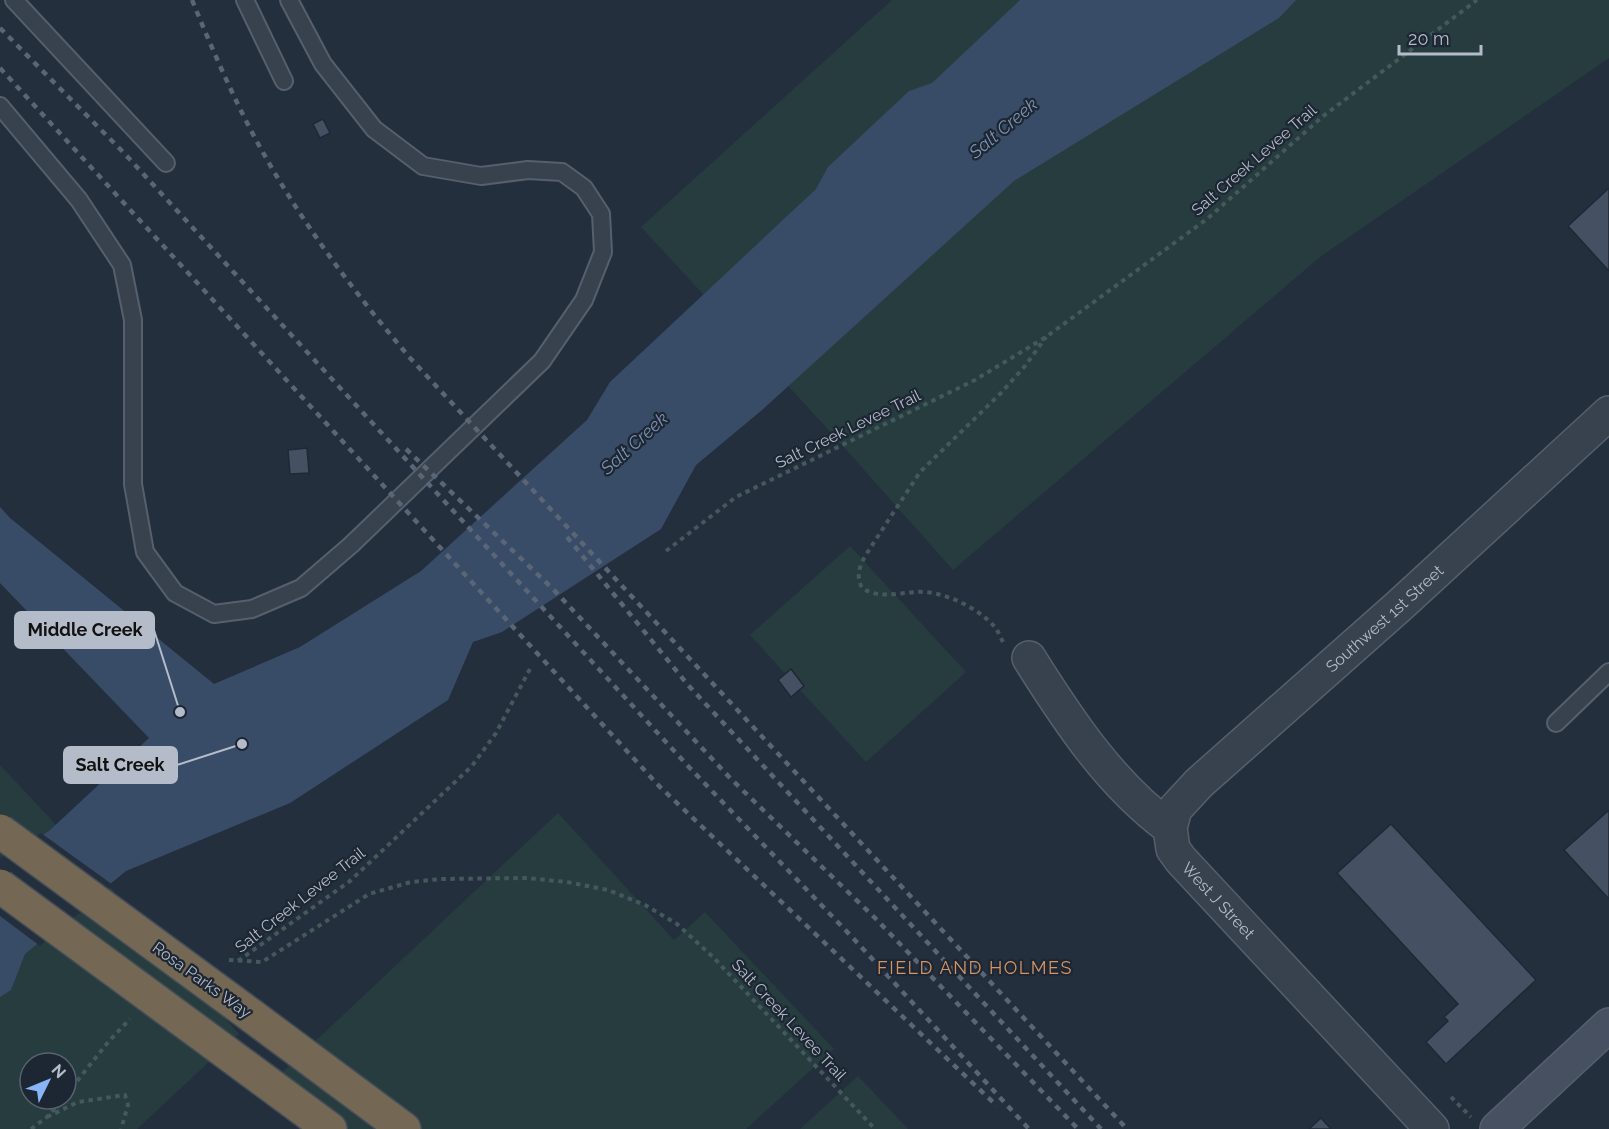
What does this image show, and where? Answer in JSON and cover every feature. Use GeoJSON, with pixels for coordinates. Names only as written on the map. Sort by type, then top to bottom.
{"type":"FeatureCollection","features":[{"type":"Feature","properties":{"kind":"highway","name":"Rosa Parks Way"},"geometry":{"type":"LineString","coordinates":[[0,831],[404,1129]]}},
{"type":"Feature","properties":{"kind":"highway"},"geometry":{"type":"LineString","coordinates":[[0,886],[330,1129]]}},
{"type":"Feature","properties":{"kind":"street","name":"Southwest 1st Street"},"geometry":{"type":"LineString","coordinates":[[1170,828],[1175,809],[1199,783],[1399,606],[1609,413]]}},
{"type":"Feature","properties":{"kind":"street"},"geometry":{"type":"LineString","coordinates":[[1029,658],[1060,709],[1091,750],[1145,810],[1170,828]]}},
{"type":"Feature","properties":{"kind":"street","name":"West J Street"},"geometry":{"type":"LineString","coordinates":[[1170,828],[1173,849],[1181,860],[1432,1129]]}},
{"type":"Feature","properties":{"kind":"street"},"geometry":{"type":"LineString","coordinates":[[1486,1125],[1609,1025]]}},
{"type":"Feature","properties":{"kind":"lane"},"geometry":{"type":"LineString","coordinates":[[14,0],[166,163]]}},
{"type":"Feature","properties":{"kind":"lane"},"geometry":{"type":"LineString","coordinates":[[245,0],[284,81]]}},
{"type":"Feature","properties":{"kind":"lane"},"geometry":{"type":"LineString","coordinates":[[0,106],[79,201],[122,266],[133,320],[133,484],[145,552],[175,593],[214,614],[252,609],[301,588],[351,544],[542,361],[584,300],[603,252],[601,214],[584,188],[562,172],[528,170],[481,177],[423,166],[374,129],[323,64],[289,0]]}},
{"type":"Feature","properties":{"kind":"lane"},"geometry":{"type":"LineString","coordinates":[[1556,723],[1609,672]]}},
{"type":"Feature","properties":{"kind":"path","name":"Salt Creek Levee Trail"},"geometry":{"type":"LineString","coordinates":[[666,551],[736,497],[975,380],[1046,337],[1207,219],[1322,117],[1477,0]]}},
{"type":"Feature","properties":{"kind":"path","name":"Salt Creek Levee Trail"},"geometry":{"type":"LineString","coordinates":[[995,627],[948,596],[935,592],[917,591],[879,596],[862,588],[857,579],[865,556],[920,472],[1001,393],[1046,337]]}},
{"type":"Feature","properties":{"kind":"path","name":"Salt Creek Levee Trail"},"geometry":{"type":"LineString","coordinates":[[531,667],[495,733],[472,766],[350,881],[237,961],[262,962],[369,894],[411,882],[441,879],[527,878],[567,882],[608,890],[645,905],[677,924],[713,957],[875,1129]]}},
{"type":"Feature","properties":{"kind":"path"},"geometry":{"type":"LineString","coordinates":[[31,1129],[47,1117],[78,1102],[125,1095],[128,1105],[121,1129]]}},
{"type":"Feature","properties":{"kind":"path"},"geometry":{"type":"LineString","coordinates":[[1451,1096],[1486,1125]]}},
{"type":"Feature","properties":{"kind":"path"},"geometry":{"type":"LineString","coordinates":[[47,1117],[52,1111]]}},
{"type":"Feature","properties":{"kind":"green space"},"geometry":{"type":"Polygon","coordinates":[[[892,0],[1609,0],[1609,58],[1320,257],[953,570],[825,426],[641,227],[892,0]]]}},
{"type":"Feature","properties":{"kind":"green space"},"geometry":{"type":"Polygon","coordinates":[[[850,546],[966,672],[866,762],[750,635],[850,546]]]}},
{"type":"Feature","properties":{"kind":"green space"},"geometry":{"type":"Polygon","coordinates":[[[0,765],[48,816],[239,1034],[137,1129],[0,1129],[0,765]]]}},
{"type":"Feature","properties":{"kind":"green space"},"geometry":{"type":"Polygon","coordinates":[[[558,813],[674,940],[705,912],[834,1049],[746,1129],[323,1129],[275,1079],[558,813]]]}},
{"type":"Feature","properties":{"kind":"green space"},"geometry":{"type":"Polygon","coordinates":[[[858,1076],[908,1129],[800,1129],[858,1076]]]}},
{"type":"Feature","properties":{"kind":"water"},"geometry":{"type":"Polygon","coordinates":[[[1020,0],[1296,0],[1279,18],[1014,181],[762,410],[696,465],[661,529],[502,632],[473,642],[448,700],[290,803],[126,871],[25,954],[11,990],[0,997],[0,862],[49,831],[149,738],[0,583],[0,507],[10,518],[214,684],[300,647],[421,571],[587,420],[610,382],[816,189],[828,167],[909,91],[932,83],[1020,0]]]}},
{"type":"Feature","properties":{"kind":"pier"},"geometry":{"type":"Polygon","coordinates":[[[41,833],[113,885],[40,946],[0,916],[0,858],[41,833]]]}},
{"type":"Feature","properties":{"kind":"building"},"geometry":{"type":"Polygon","coordinates":[[[323,119],[330,133],[320,138],[313,124],[323,119]]]}},
{"type":"Feature","properties":{"kind":"building"},"geometry":{"type":"Polygon","coordinates":[[[1609,188],[1609,271],[1568,226],[1609,188]]]}},
{"type":"Feature","properties":{"kind":"building"},"geometry":{"type":"Polygon","coordinates":[[[307,448],[309,473],[290,474],[288,450],[307,448]]]}},
{"type":"Feature","properties":{"kind":"building"},"geometry":{"type":"Polygon","coordinates":[[[791,669],[804,686],[791,697],[778,680],[791,669]]]}},
{"type":"Feature","properties":{"kind":"building"},"geometry":{"type":"Polygon","coordinates":[[[1609,810],[1609,899],[1564,850],[1609,810]]]}},
{"type":"Feature","properties":{"kind":"building"},"geometry":{"type":"Polygon","coordinates":[[[1391,824],[1536,980],[1446,1064],[1426,1042],[1448,1021],[1444,1017],[1458,1004],[1337,873],[1391,824]]]}},
{"type":"Feature","properties":{"kind":"building"},"geometry":{"type":"Polygon","coordinates":[[[1321,1118],[1331,1129],[1309,1129],[1321,1118]]]}},
{"type":"Feature","properties":{"kind":"railway"},"geometry":{"type":"LineString","coordinates":[[192,0],[238,104],[289,197],[327,253],[389,333],[1127,1129]]}},
{"type":"Feature","properties":{"kind":"railway"},"geometry":{"type":"LineString","coordinates":[[0,28],[124,153],[688,766],[852,937],[1029,1129]]}},
{"type":"Feature","properties":{"kind":"railway"},"geometry":{"type":"LineString","coordinates":[[0,68],[659,786],[997,1106]]}},
{"type":"Feature","properties":{"kind":"railway"},"geometry":{"type":"LineString","coordinates":[[406,449],[553,589],[731,779],[876,919],[1078,1129]]}},
{"type":"Feature","properties":{"kind":"railway"},"geometry":{"type":"LineString","coordinates":[[567,537],[688,685],[1101,1129]]}},
{"type":"Feature","properties":{"kind":"place","name":"Middle Creek"},"geometry":{"type":"Point","coordinates":[180,712]}},
{"type":"Feature","properties":{"kind":"place","name":"Salt Creek"},"geometry":{"type":"Point","coordinates":[242,744]}},
{"type":"Feature","properties":{"kind":"district","name":"FIELD AND HOLMES"},"geometry":{"type":"Point","coordinates":[975,967]}}]}
